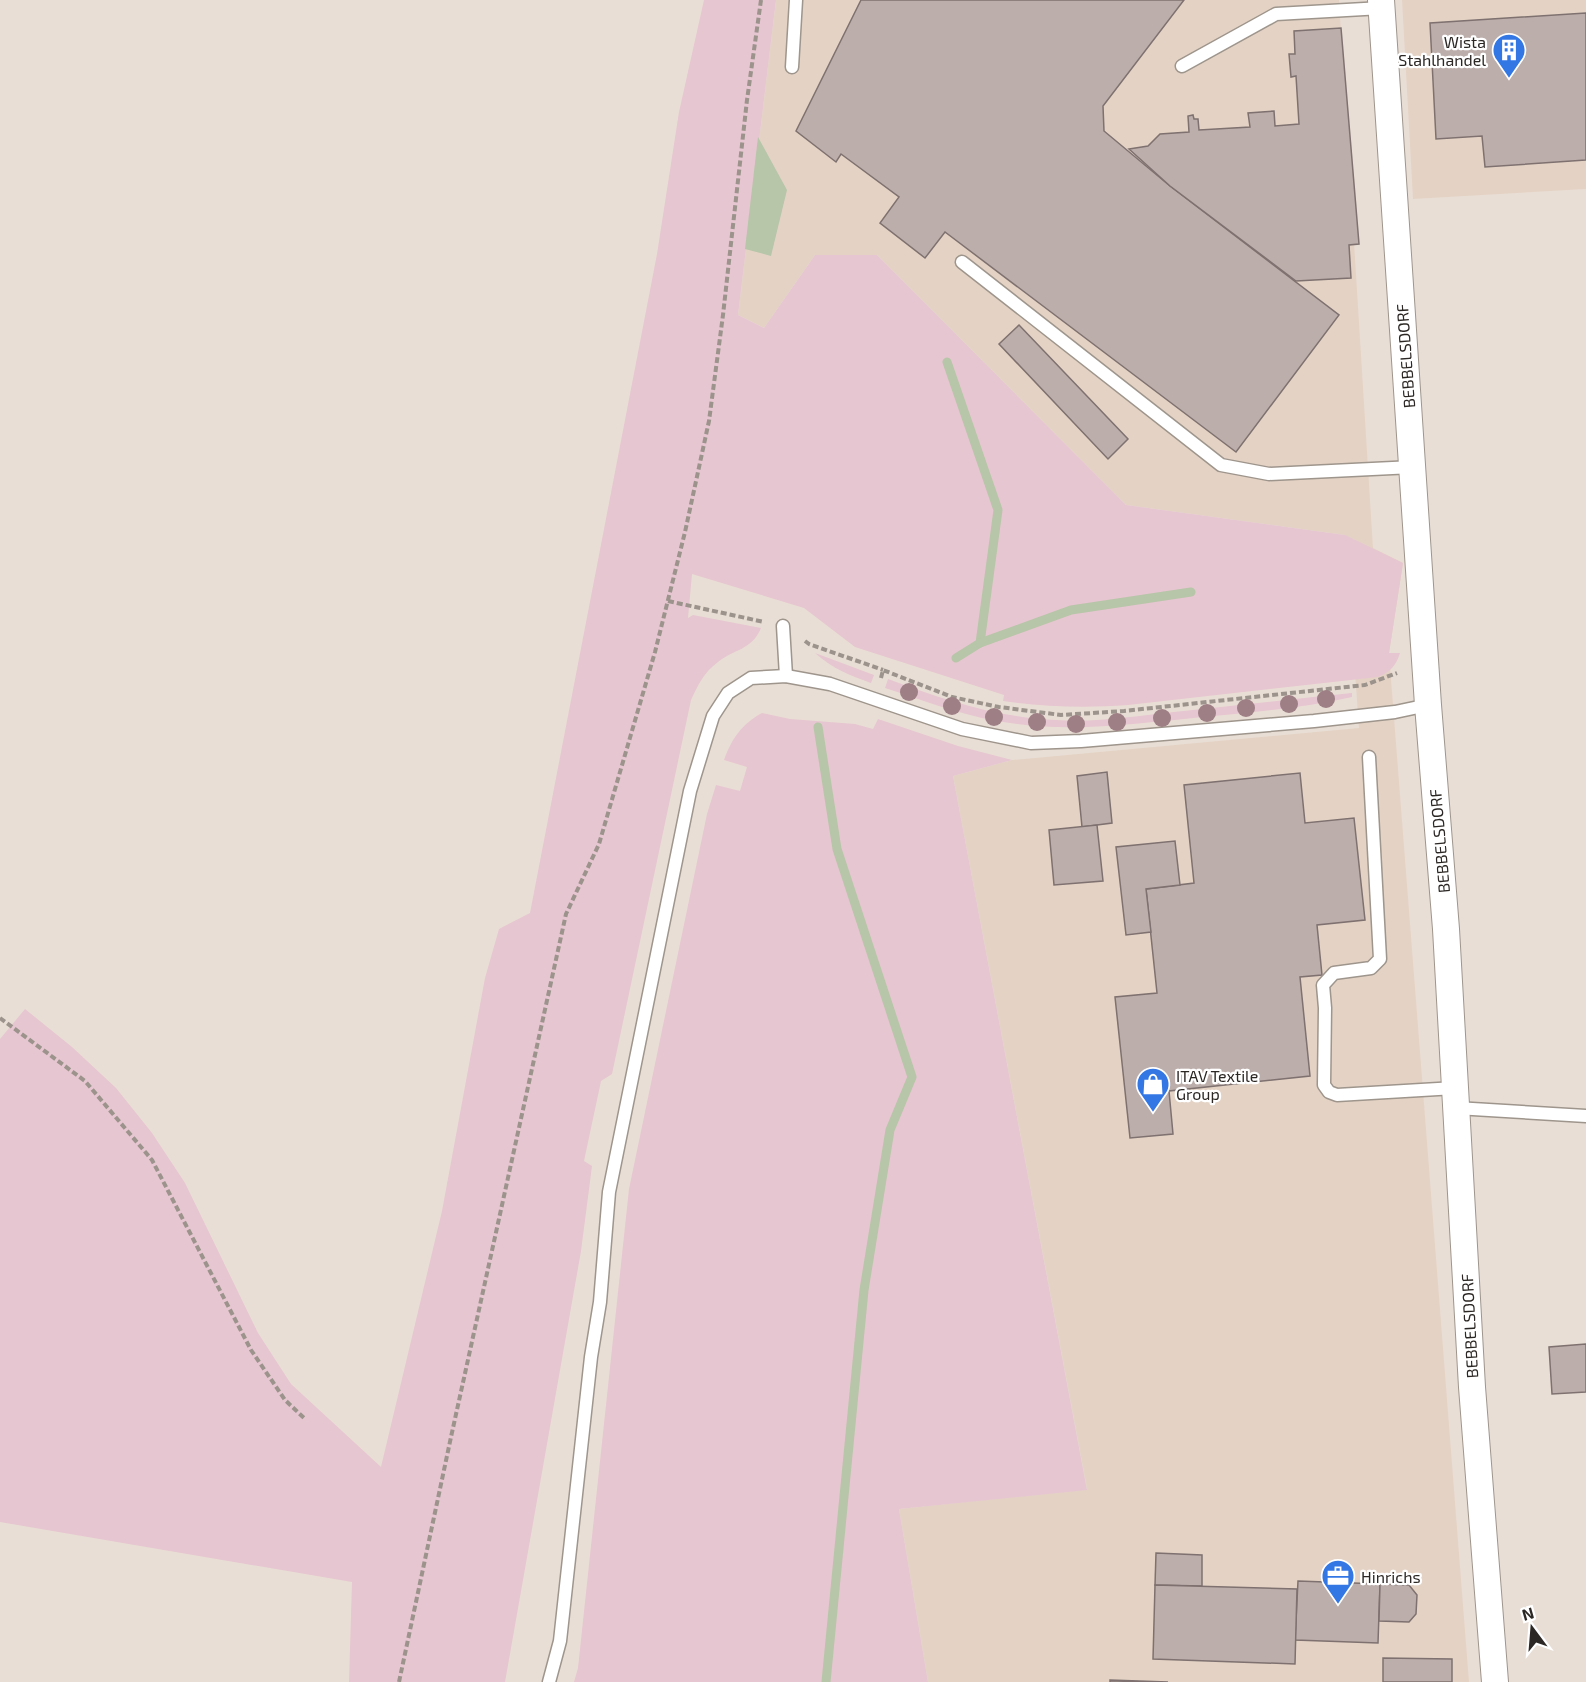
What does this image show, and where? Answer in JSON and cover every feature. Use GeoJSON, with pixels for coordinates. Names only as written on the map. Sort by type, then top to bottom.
{"type":"FeatureCollection","features":[{"type":"Feature","properties":{"kind":"street","name":"BEBBELSDORF"},"geometry":{"type":"LineString","coordinates":[[1382,4],[1428,705],[1446,929],[1472,1387],[1496,1682]]}},
{"type":"Feature","properties":{"kind":"lane"},"geometry":{"type":"LineString","coordinates":[[792,67],[796,0]]}},
{"type":"Feature","properties":{"kind":"lane"},"geometry":{"type":"LineString","coordinates":[[1182,66],[1276,14],[1382,4]]}},
{"type":"Feature","properties":{"kind":"lane"},"geometry":{"type":"LineString","coordinates":[[962,261],[1221,465],[1269,474],[1413,467]]}},
{"type":"Feature","properties":{"kind":"lane"},"geometry":{"type":"LineString","coordinates":[[783,626],[786,676]]}},
{"type":"Feature","properties":{"kind":"lane"},"geometry":{"type":"LineString","coordinates":[[549,1682],[560,1641],[590,1368],[600,1302],[609,1192],[690,791],[713,716],[729,693],[751,678],[786,676],[830,684],[962,729],[1030,742],[1081,741],[1314,721],[1395,712],[1428,705]]}},
{"type":"Feature","properties":{"kind":"lane"},"geometry":{"type":"LineString","coordinates":[[1369,757],[1380,959],[1371,968],[1334,973],[1323,985],[1324,1085],[1329,1092],[1337,1095],[1456,1098],[1586,1116]]}},
{"type":"Feature","properties":{"kind":"path"},"geometry":{"type":"LineString","coordinates":[[399,1682],[566,914],[599,844],[655,651],[686,532],[709,421],[761,0]]}},
{"type":"Feature","properties":{"kind":"path"},"geometry":{"type":"LineString","coordinates":[[668,601],[783,626],[809,644],[883,669],[952,697],[999,707],[1061,715],[1124,711],[1365,685],[1399,672]]}},
{"type":"Feature","properties":{"kind":"path"},"geometry":{"type":"LineString","coordinates":[[873,700],[883,669]]}},
{"type":"Feature","properties":{"kind":"path"},"geometry":{"type":"LineString","coordinates":[[0,1018],[85,1081],[152,1160],[251,1350],[285,1400],[304,1418]]}},
{"type":"Feature","properties":{"kind":"shaded area"},"geometry":{"type":"Polygon","coordinates":[[[704,0],[776,0],[738,315],[764,328],[815,255],[877,255],[1126,505],[1345,535],[1403,563],[1389,653],[1400,653],[1392,668],[1378,677],[1128,705],[1066,706],[1019,703],[1003,701],[1004,695],[855,647],[804,608],[692,574],[688,618],[693,615],[761,628],[753,641],[724,658],[705,674],[691,700],[612,1074],[601,1081],[584,1161],[592,1166],[581,1251],[505,1682],[349,1682],[352,1582],[0,1522],[0,1039],[25,1009],[72,1047],[116,1088],[152,1133],[185,1183],[258,1333],[291,1384],[381,1467],[442,1211],[485,978],[499,929],[530,913],[657,254],[679,112],[704,0]]]}},
{"type":"Feature","properties":{"kind":"shaded area"},"geometry":{"type":"Polygon","coordinates":[[[776,0],[1339,0],[1373,548],[1403,563],[1389,653],[1469,1682],[928,1682],[899,1509],[1087,1489],[953,776],[1012,760],[1359,728],[1345,535],[1126,505],[877,255],[815,255],[764,328],[738,315],[776,0]]]}},
{"type":"Feature","properties":{"kind":"shaded area","name":"Wista Stahlhandel"},"geometry":{"type":"Polygon","coordinates":[[[1402,0],[1586,0],[1586,189],[1413,199],[1402,0]]]}},
{"type":"Feature","properties":{"kind":"shaded area"},"geometry":{"type":"Polygon","coordinates":[[[758,137],[787,190],[771,256],[745,249],[758,137]]]}},
{"type":"Feature","properties":{"kind":"shaded area"},"geometry":{"type":"Polygon","coordinates":[[[815,653],[874,675],[871,683],[842,671],[815,653]]]}},
{"type":"Feature","properties":{"kind":"shaded area"},"geometry":{"type":"Polygon","coordinates":[[[888,679],[929,694],[991,711],[1071,721],[1115,719],[1352,693],[1352,697],[1278,709],[1133,724],[1064,727],[1000,722],[950,709],[885,688],[888,679]]]}},
{"type":"Feature","properties":{"kind":"shaded area"},"geometry":{"type":"Polygon","coordinates":[[[762,713],[790,719],[855,724],[873,729],[878,719],[958,746],[1012,760],[953,776],[1087,1490],[899,1509],[928,1682],[574,1682],[578,1668],[629,1189],[707,814],[716,785],[740,791],[747,767],[724,760],[738,732],[762,713]]]}},
{"type":"Feature","properties":{"kind":"building"},"geometry":{"type":"Polygon","coordinates":[[[861,0],[1184,0],[1103,106],[1104,131],[1170,186],[1339,315],[1236,452],[945,232],[925,258],[880,223],[899,197],[841,154],[836,162],[796,131],[861,0]]]}},
{"type":"Feature","properties":{"kind":"building","name":"Wista Stahlhandel"},"geometry":{"type":"Polygon","coordinates":[[[1586,13],[1586,160],[1485,167],[1482,136],[1436,139],[1430,23],[1586,13]]]}},
{"type":"Feature","properties":{"kind":"building"},"geometry":{"type":"Polygon","coordinates":[[[1341,28],[1359,244],[1349,245],[1351,278],[1296,281],[1170,186],[1129,149],[1148,146],[1160,134],[1189,132],[1188,116],[1193,115],[1194,119],[1198,119],[1199,130],[1250,127],[1248,113],[1274,111],[1275,126],[1299,124],[1296,76],[1291,77],[1289,54],[1295,54],[1294,31],[1341,28]]]}},
{"type":"Feature","properties":{"kind":"building"},"geometry":{"type":"Polygon","coordinates":[[[1019,325],[1128,439],[1108,459],[999,344],[1019,325]]]}},
{"type":"Feature","properties":{"kind":"building"},"geometry":{"type":"Polygon","coordinates":[[[1107,772],[1112,823],[1082,827],[1077,776],[1107,772]]]}},
{"type":"Feature","properties":{"kind":"building"},"geometry":{"type":"Polygon","coordinates":[[[1300,773],[1305,823],[1354,818],[1365,920],[1317,925],[1322,975],[1300,977],[1310,1076],[1169,1091],[1173,1134],[1130,1138],[1115,997],[1157,993],[1146,889],[1194,883],[1184,785],[1300,773]]]}},
{"type":"Feature","properties":{"kind":"building"},"geometry":{"type":"Polygon","coordinates":[[[1097,825],[1103,881],[1054,885],[1049,830],[1097,825]]]}},
{"type":"Feature","properties":{"kind":"building"},"geometry":{"type":"Polygon","coordinates":[[[1175,841],[1180,885],[1146,889],[1151,932],[1126,935],[1116,847],[1175,841]]]}},
{"type":"Feature","properties":{"kind":"building"},"geometry":{"type":"Polygon","coordinates":[[[1586,1344],[1586,1392],[1552,1394],[1549,1347],[1586,1344]]]}},
{"type":"Feature","properties":{"kind":"building"},"geometry":{"type":"Polygon","coordinates":[[[1156,1553],[1202,1555],[1202,1586],[1155,1585],[1156,1553]]]}},
{"type":"Feature","properties":{"kind":"building","name":"Hinrichs"},"geometry":{"type":"Polygon","coordinates":[[[1298,1581],[1380,1584],[1378,1643],[1295,1640],[1298,1581]]]}},
{"type":"Feature","properties":{"kind":"building"},"geometry":{"type":"Polygon","coordinates":[[[1380,1584],[1409,1585],[1417,1595],[1416,1614],[1409,1622],[1379,1621],[1380,1584]]]}},
{"type":"Feature","properties":{"kind":"building"},"geometry":{"type":"Polygon","coordinates":[[[1155,1585],[1297,1589],[1295,1664],[1153,1659],[1155,1585]]]}},
{"type":"Feature","properties":{"kind":"building"},"geometry":{"type":"Polygon","coordinates":[[[1383,1658],[1452,1659],[1452,1682],[1383,1682],[1383,1658]]]}},
{"type":"Feature","properties":{"kind":"building"},"geometry":{"type":"Polygon","coordinates":[[[1110,1680],[1168,1682],[1110,1682],[1110,1680]]]}},
{"type":"Feature","properties":{"kind":"waterway"},"geometry":{"type":"LineString","coordinates":[[947,362],[998,510],[980,643],[956,658]]}},
{"type":"Feature","properties":{"kind":"waterway"},"geometry":{"type":"LineString","coordinates":[[980,643],[1071,610],[1191,592]]}},
{"type":"Feature","properties":{"kind":"waterway"},"geometry":{"type":"LineString","coordinates":[[818,727],[837,849],[912,1077],[890,1130],[864,1290],[826,1682]]}},
{"type":"Feature","properties":{"kind":"place","name":"Wista Stahlhandel"},"geometry":{"type":"Point","coordinates":[1509,79]}},
{"type":"Feature","properties":{"kind":"place","name":"ITAV Textile Group"},"geometry":{"type":"Point","coordinates":[1153,1113]}},
{"type":"Feature","properties":{"kind":"place","name":"Hinrichs"},"geometry":{"type":"Point","coordinates":[1338,1605]}}]}
